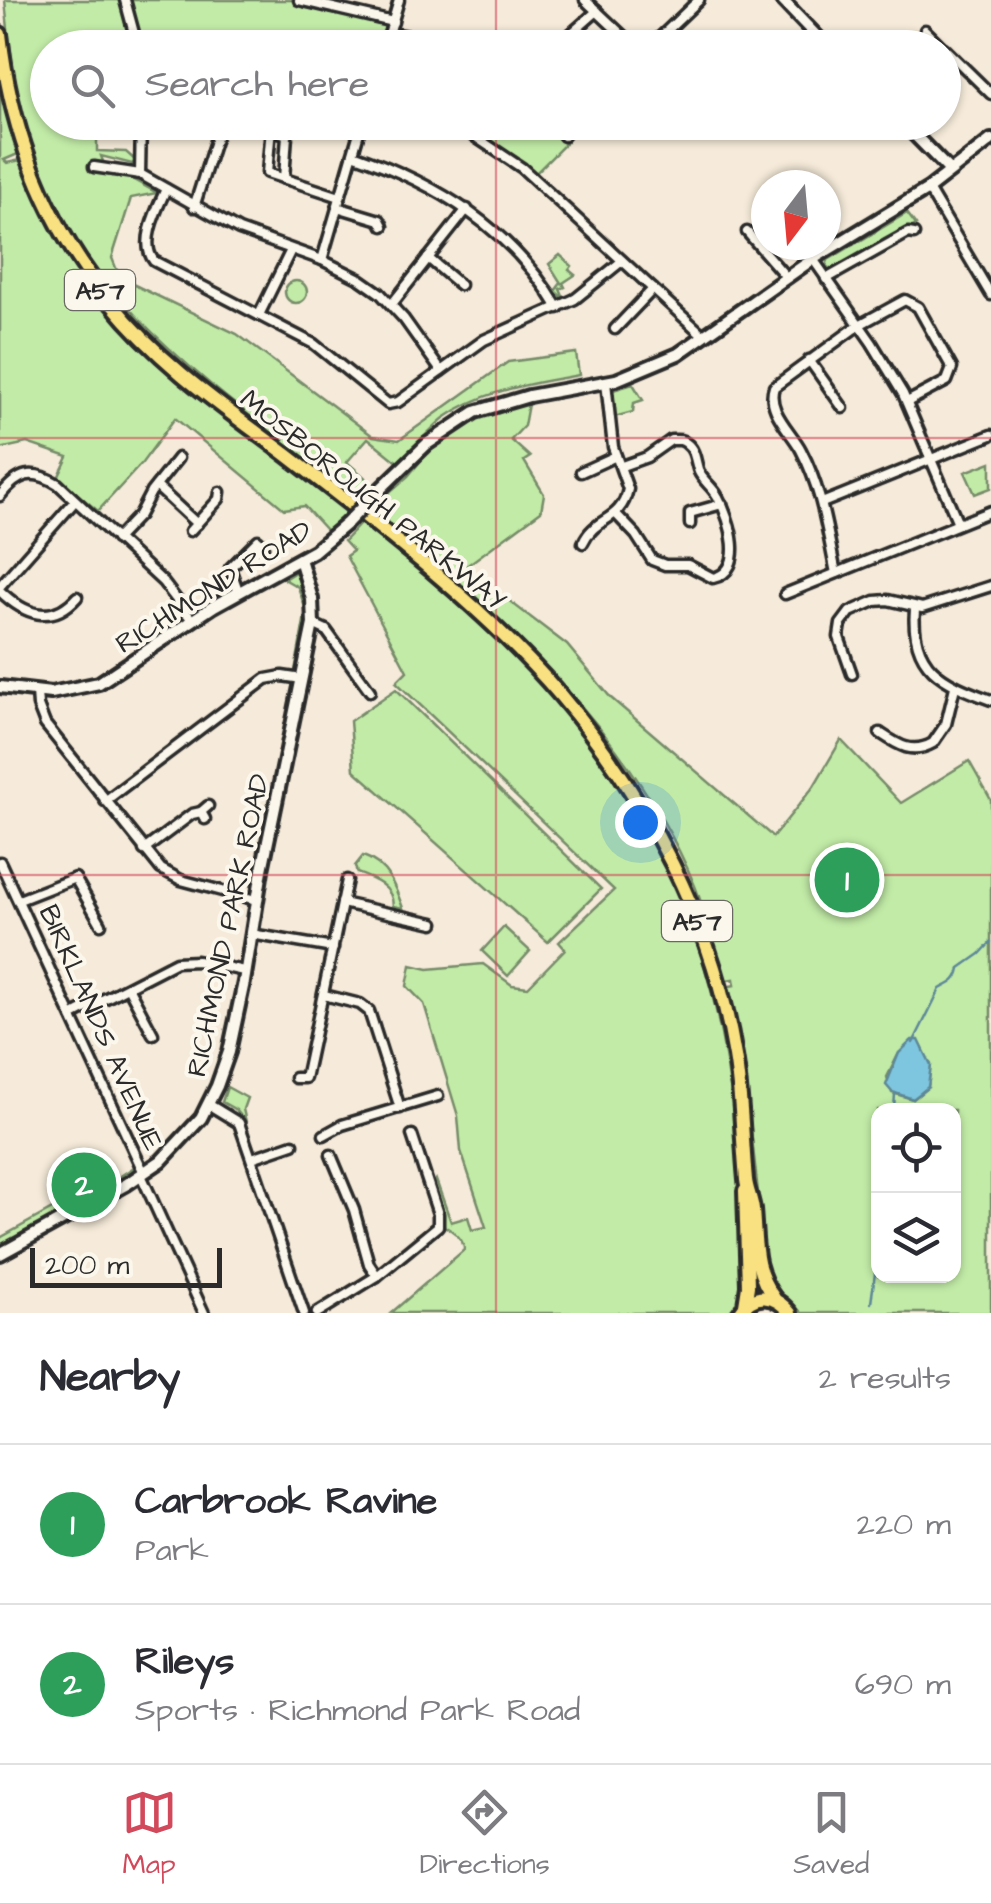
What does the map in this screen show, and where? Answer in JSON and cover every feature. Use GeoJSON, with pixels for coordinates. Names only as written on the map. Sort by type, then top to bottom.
{"type":"FeatureCollection","features":[{"type":"Feature","properties":{"kind":"highway","name":"MOSBOROUGH PARKWAY"},"geometry":{"type":"LineString","coordinates":[[0,34],[11,104],[35,178],[68,243],[113,306],[170,365],[384,531],[479,614],[560,695],[621,775],[655,830],[679,878],[717,976],[735,1057],[756,1266],[774,1298]]}},
{"type":"Feature","properties":{"kind":"highway","name":"MOSBOROUGH PARKWAY"},"geometry":{"type":"LineString","coordinates":[[743,1309],[748,1276],[743,1196],[746,1184]]}},
{"type":"Feature","properties":{"kind":"highway","name":"A57"},"geometry":{"type":"LineString","coordinates":[[743,1309],[759,1297],[774,1298],[789,1312]]}},
{"type":"Feature","properties":{"kind":"main road"},"geometry":{"type":"LineString","coordinates":[[782,0],[811,30]]}},
{"type":"Feature","properties":{"kind":"main road"},"geometry":{"type":"LineString","coordinates":[[920,140],[950,171]]}},
{"type":"Feature","properties":{"kind":"main road","name":"RICHMOND ROAD"},"geometry":{"type":"LineString","coordinates":[[841,242],[928,189],[991,140]]}},
{"type":"Feature","properties":{"kind":"main road","name":"RICHMOND ROAD"},"geometry":{"type":"LineString","coordinates":[[0,686],[63,692],[100,684],[192,620],[300,559],[346,523],[442,432],[475,412],[645,370],[678,354],[812,260]]}},
{"type":"Feature","properties":{"kind":"main road","name":"RICHMOND PARK ROAD"},"geometry":{"type":"LineString","coordinates":[[0,1254],[142,1174],[175,1148],[208,1104],[229,1052],[313,624],[312,599],[300,559]]}},
{"type":"Feature","properties":{"kind":"street"},"geometry":{"type":"LineString","coordinates":[[126,0],[134,30]]}},
{"type":"Feature","properties":{"kind":"street"},"geometry":{"type":"LineString","coordinates":[[299,0],[392,22]]}},
{"type":"Feature","properties":{"kind":"street"},"geometry":{"type":"LineString","coordinates":[[391,30],[399,0]]}},
{"type":"Feature","properties":{"kind":"street"},"geometry":{"type":"LineString","coordinates":[[585,0],[617,30]]}},
{"type":"Feature","properties":{"kind":"street"},"geometry":{"type":"LineString","coordinates":[[664,30],[684,7],[699,0]]}},
{"type":"Feature","properties":{"kind":"street"},"geometry":{"type":"LineString","coordinates":[[576,30],[597,11]]}},
{"type":"Feature","properties":{"kind":"street"},"geometry":{"type":"LineString","coordinates":[[961,65],[991,94]]}},
{"type":"Feature","properties":{"kind":"street"},"geometry":{"type":"LineString","coordinates":[[140,174],[141,140]]}},
{"type":"Feature","properties":{"kind":"street"},"geometry":{"type":"LineString","coordinates":[[194,206],[215,140]]}},
{"type":"Feature","properties":{"kind":"street"},"geometry":{"type":"LineString","coordinates":[[270,140],[266,169],[270,175],[340,197]]}},
{"type":"Feature","properties":{"kind":"street"},"geometry":{"type":"LineString","coordinates":[[284,179],[288,140]]}},
{"type":"Feature","properties":{"kind":"street"},"geometry":{"type":"LineString","coordinates":[[322,260],[357,140]]}},
{"type":"Feature","properties":{"kind":"street"},"geometry":{"type":"LineString","coordinates":[[480,140],[522,168],[704,336]]}},
{"type":"Feature","properties":{"kind":"street"},"geometry":{"type":"LineString","coordinates":[[353,154],[411,176],[467,209],[512,248],[558,308]]}},
{"type":"Feature","properties":{"kind":"street"},"geometry":{"type":"LineString","coordinates":[[94,167],[140,174],[238,230],[322,260],[360,279],[392,304],[440,371]]}},
{"type":"Feature","properties":{"kind":"street"},"geometry":{"type":"LineString","coordinates":[[166,189],[148,242],[150,258],[314,344],[386,403],[398,402],[484,340],[558,308],[596,286],[622,260]]}},
{"type":"Feature","properties":{"kind":"street"},"geometry":{"type":"LineString","coordinates":[[928,189],[991,294]]}},
{"type":"Feature","properties":{"kind":"street"},"geometry":{"type":"LineString","coordinates":[[337,207],[380,220],[383,226]]}},
{"type":"Feature","properties":{"kind":"street"},"geometry":{"type":"LineString","coordinates":[[392,304],[467,209]]}},
{"type":"Feature","properties":{"kind":"street"},"geometry":{"type":"LineString","coordinates":[[747,232],[751,238]]}},
{"type":"Feature","properties":{"kind":"street"},"geometry":{"type":"LineString","coordinates":[[826,279],[908,233],[914,234]]}},
{"type":"Feature","properties":{"kind":"street"},"geometry":{"type":"LineString","coordinates":[[259,315],[291,250]]}},
{"type":"Feature","properties":{"kind":"street"},"geometry":{"type":"LineString","coordinates":[[748,254],[751,251]]}},
{"type":"Feature","properties":{"kind":"street"},"geometry":{"type":"LineString","coordinates":[[428,258],[460,285]]}},
{"type":"Feature","properties":{"kind":"street"},"geometry":{"type":"LineString","coordinates":[[770,260],[787,278]]}},
{"type":"Feature","properties":{"kind":"street"},"geometry":{"type":"LineString","coordinates":[[814,260],[860,325],[906,402],[958,523]]}},
{"type":"Feature","properties":{"kind":"street"},"geometry":{"type":"LineString","coordinates":[[615,329],[654,289]]}},
{"type":"Feature","properties":{"kind":"street"},"geometry":{"type":"LineString","coordinates":[[836,573],[822,503],[806,459],[771,399],[779,382],[860,325],[905,300],[918,307],[936,336],[949,360],[950,377],[906,402]]}},
{"type":"Feature","properties":{"kind":"street"},"geometry":{"type":"LineString","coordinates":[[809,360],[843,408]]}},
{"type":"Feature","properties":{"kind":"street"},"geometry":{"type":"LineString","coordinates":[[583,543],[595,525],[616,514],[628,490],[616,456],[606,382]]}},
{"type":"Feature","properties":{"kind":"street"},"geometry":{"type":"LineString","coordinates":[[822,503],[991,435]]}},
{"type":"Feature","properties":{"kind":"street"},"geometry":{"type":"LineString","coordinates":[[616,514],[652,560],[665,566],[688,564],[713,578],[724,575],[734,562],[722,504],[700,474],[692,450],[682,441],[668,441],[648,457],[622,466]]}},
{"type":"Feature","properties":{"kind":"street"},"geometry":{"type":"LineString","coordinates":[[581,472],[616,456]]}},
{"type":"Feature","properties":{"kind":"street"},"geometry":{"type":"LineString","coordinates":[[116,539],[139,515],[178,458]]}},
{"type":"Feature","properties":{"kind":"street"},"geometry":{"type":"LineString","coordinates":[[0,496],[19,476],[37,473],[58,484],[163,582],[192,620]]}},
{"type":"Feature","properties":{"kind":"street"},"geometry":{"type":"LineString","coordinates":[[156,486],[193,528],[219,499],[220,492]]}},
{"type":"Feature","properties":{"kind":"street"},"geometry":{"type":"LineString","coordinates":[[75,604],[48,614],[32,614],[20,610],[0,589],[76,501]]}},
{"type":"Feature","properties":{"kind":"street"},"geometry":{"type":"LineString","coordinates":[[690,524],[690,514],[722,504]]}},
{"type":"Feature","properties":{"kind":"street"},"geometry":{"type":"LineString","coordinates":[[784,594],[991,510]]}},
{"type":"Feature","properties":{"kind":"street"},"geometry":{"type":"LineString","coordinates":[[239,593],[230,568],[258,540],[263,546]]}},
{"type":"Feature","properties":{"kind":"street"},"geometry":{"type":"LineString","coordinates":[[852,674],[838,636],[844,618],[876,601],[888,600],[915,609],[991,586]]}},
{"type":"Feature","properties":{"kind":"street"},"geometry":{"type":"LineString","coordinates":[[915,609],[914,630],[920,652],[932,670],[955,687],[991,700]]}},
{"type":"Feature","properties":{"kind":"street"},"geometry":{"type":"LineString","coordinates":[[313,624],[326,630],[370,691]]}},
{"type":"Feature","properties":{"kind":"street"},"geometry":{"type":"LineString","coordinates":[[105,802],[266,679],[282,676],[302,680]]}},
{"type":"Feature","properties":{"kind":"street"},"geometry":{"type":"LineString","coordinates":[[880,733],[902,747],[917,749],[933,743],[946,724],[955,687]]}},
{"type":"Feature","properties":{"kind":"street"},"geometry":{"type":"LineString","coordinates":[[37,692],[45,724],[161,869],[174,878],[256,900]]}},
{"type":"Feature","properties":{"kind":"street"},"geometry":{"type":"LineString","coordinates":[[144,850],[192,814],[204,812]]}},
{"type":"Feature","properties":{"kind":"street","name":"BIRKLANDS AVENUE"},"geometry":{"type":"LineString","coordinates":[[0,862],[73,1015],[204,1313]]}},
{"type":"Feature","properties":{"kind":"street","name":"BIRKLANDS AVENUE"},"geometry":{"type":"LineString","coordinates":[[19,900],[75,878],[101,924]]}},
{"type":"Feature","properties":{"kind":"street"},"geometry":{"type":"LineString","coordinates":[[296,1078],[306,1074],[347,880]]}},
{"type":"Feature","properties":{"kind":"street"},"geometry":{"type":"LineString","coordinates":[[342,903],[434,923]]}},
{"type":"Feature","properties":{"kind":"street"},"geometry":{"type":"LineString","coordinates":[[251,934],[333,948]]}},
{"type":"Feature","properties":{"kind":"street"},"geometry":{"type":"LineString","coordinates":[[73,1015],[185,961],[244,971]]}},
{"type":"Feature","properties":{"kind":"street"},"geometry":{"type":"LineString","coordinates":[[128,987],[153,1034]]}},
{"type":"Feature","properties":{"kind":"street"},"geometry":{"type":"LineString","coordinates":[[324,995],[360,1004],[369,1011],[400,1108]]}},
{"type":"Feature","properties":{"kind":"street"},"geometry":{"type":"LineString","coordinates":[[324,1135],[342,1124],[438,1096]]}},
{"type":"Feature","properties":{"kind":"street"},"geometry":{"type":"LineString","coordinates":[[208,1104],[239,1123],[304,1313]]}},
{"type":"Feature","properties":{"kind":"street"},"geometry":{"type":"LineString","coordinates":[[318,1313],[376,1276],[434,1231],[439,1221],[412,1134]]}},
{"type":"Feature","properties":{"kind":"street"},"geometry":{"type":"LineString","coordinates":[[252,1158],[293,1144]]}},
{"type":"Feature","properties":{"kind":"street"},"geometry":{"type":"LineString","coordinates":[[332,1154],[354,1210],[368,1264],[376,1276]]}},
{"type":"Feature","properties":{"kind":"green space"},"geometry":{"type":"Polygon","coordinates":[[[5,0],[120,0],[128,30],[30,30],[30,140],[97,140],[97,151],[126,152],[136,161],[132,164],[101,156],[104,164],[91,164],[91,171],[130,178],[157,193],[131,198],[112,258],[120,278],[237,334],[373,436],[399,440],[508,362],[576,353],[579,375],[476,400],[444,418],[399,463],[368,438],[347,462],[375,486],[359,501],[169,348],[88,259],[56,207],[32,150],[14,76],[5,0]]]}},
{"type":"Feature","properties":{"kind":"green space"},"geometry":{"type":"Polygon","coordinates":[[[131,0],[293,0],[387,25],[385,30],[138,30],[131,0]]]}},
{"type":"Feature","properties":{"kind":"green space"},"geometry":{"type":"Polygon","coordinates":[[[0,85],[18,154],[4,160],[21,160],[53,231],[77,271],[136,340],[169,371],[348,511],[327,531],[304,506],[284,509],[175,418],[142,463],[98,511],[58,478],[68,457],[27,443],[0,449],[0,85]]]}},
{"type":"Feature","properties":{"kind":"green space"},"geometry":{"type":"Polygon","coordinates":[[[485,140],[565,140],[535,174],[485,140]]]}},
{"type":"Feature","properties":{"kind":"green space"},"geometry":{"type":"Polygon","coordinates":[[[907,213],[916,225],[833,271],[826,266],[828,260],[841,260],[841,252],[907,213]]]}},
{"type":"Feature","properties":{"kind":"green space"},"geometry":{"type":"Polygon","coordinates":[[[560,255],[575,275],[560,289],[564,299],[555,291],[561,283],[549,264],[560,255]]]}},
{"type":"Feature","properties":{"kind":"green space"},"geometry":{"type":"Polygon","coordinates":[[[296,281],[304,284],[304,300],[296,303],[288,300],[285,292],[288,284],[296,281]]]}},
{"type":"Feature","properties":{"kind":"green space"},"geometry":{"type":"Polygon","coordinates":[[[633,384],[643,400],[634,403],[633,412],[614,417],[613,390],[633,384]]]}},
{"type":"Feature","properties":{"kind":"green space"},"geometry":{"type":"Polygon","coordinates":[[[528,404],[524,426],[511,440],[530,457],[524,461],[544,494],[541,511],[465,567],[567,645],[611,698],[773,837],[814,786],[841,740],[901,803],[969,761],[991,800],[991,1313],[802,1313],[771,1283],[762,1261],[761,1219],[740,1040],[725,987],[735,985],[734,979],[726,980],[695,886],[668,829],[598,726],[556,678],[466,591],[370,509],[408,476],[434,445],[498,409],[528,404]],[[920,1046],[899,1053],[887,1077],[892,1093],[913,1099],[928,1087],[931,1065],[920,1046]]]}},
{"type":"Feature","properties":{"kind":"green space"},"geometry":{"type":"Polygon","coordinates":[[[991,462],[991,488],[975,494],[965,472],[991,462]]]}},
{"type":"Feature","properties":{"kind":"green space"},"geometry":{"type":"Polygon","coordinates":[[[363,521],[498,641],[549,692],[621,783],[659,850],[689,920],[712,992],[727,1066],[737,1142],[742,1298],[728,1313],[391,1313],[464,1250],[460,1238],[442,1225],[432,1189],[436,1180],[451,1222],[468,1217],[472,1230],[486,1227],[461,1151],[458,1116],[424,1004],[407,986],[411,965],[428,969],[483,964],[512,985],[528,987],[565,949],[559,942],[614,890],[396,682],[407,671],[346,556],[353,551],[344,541],[363,521]]]}},
{"type":"Feature","properties":{"kind":"green space"},"geometry":{"type":"Polygon","coordinates":[[[302,571],[312,609],[299,670],[295,671],[306,610],[298,587],[284,579],[302,571]]]}},
{"type":"Feature","properties":{"kind":"green space"},"geometry":{"type":"Polygon","coordinates":[[[396,689],[601,889],[548,942],[354,770],[350,721],[396,689]]]}},
{"type":"Feature","properties":{"kind":"green space"},"geometry":{"type":"Polygon","coordinates":[[[363,856],[384,870],[403,908],[393,906],[390,893],[381,884],[357,873],[355,866],[363,856]]]}},
{"type":"Feature","properties":{"kind":"green space"},"geometry":{"type":"Polygon","coordinates":[[[504,927],[530,951],[508,976],[482,951],[504,927]]]}},
{"type":"Feature","properties":{"kind":"green space"},"geometry":{"type":"Polygon","coordinates":[[[227,1087],[247,1098],[243,1109],[246,1122],[222,1102],[227,1087]]]}},
{"type":"Feature","properties":{"kind":"green space"},"geometry":{"type":"Polygon","coordinates":[[[134,1167],[133,1174],[0,1247],[0,1238],[101,1182],[104,1187],[134,1167]]]}},
{"type":"Feature","properties":{"kind":"water"},"geometry":{"type":"Polygon","coordinates":[[[912,1040],[919,1040],[931,1065],[928,1087],[913,1099],[892,1092],[886,1085],[899,1053],[912,1040]]]}},
{"type":"Feature","properties":{"kind":"waterway"},"geometry":{"type":"LineString","coordinates":[[913,1043],[940,989],[991,942]]}},
{"type":"Feature","properties":{"kind":"waterway"},"geometry":{"type":"LineString","coordinates":[[894,1103],[895,1093]]}},
{"type":"Feature","properties":{"kind":"waterway"},"geometry":{"type":"LineString","coordinates":[[871,1303],[874,1283]]}},
{"type":"Feature","properties":{"kind":"place","name":"Carbrook Ravine"},"geometry":{"type":"Point","coordinates":[847,880]}},
{"type":"Feature","properties":{"kind":"place","name":"Rileys"},"geometry":{"type":"Point","coordinates":[84,1185]}}]}
